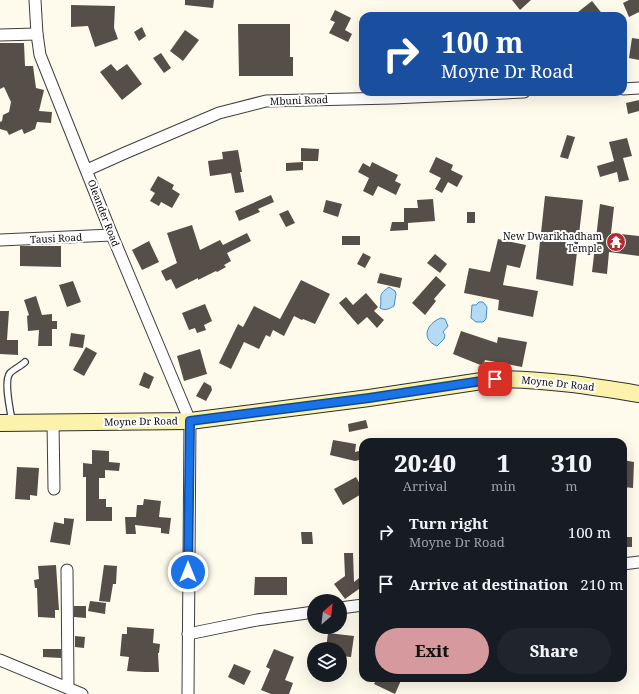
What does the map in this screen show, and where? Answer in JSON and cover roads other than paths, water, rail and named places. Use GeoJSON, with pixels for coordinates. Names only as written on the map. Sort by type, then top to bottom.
{"type":"FeatureCollection","features":[{"type":"Feature","properties":{"kind":"main road","name":"Moyne Dr Road"},"geometry":{"type":"LineString","coordinates":[[6,423],[190,421],[369,398],[495,379],[562,383],[639,394]]}},
{"type":"Feature","properties":{"kind":"street","name":"Oleander Road"},"geometry":{"type":"LineString","coordinates":[[35,0],[40,55],[112,235],[190,421]]}},
{"type":"Feature","properties":{"kind":"street"},"geometry":{"type":"LineString","coordinates":[[0,35],[37,34]]}},
{"type":"Feature","properties":{"kind":"street"},"geometry":{"type":"LineString","coordinates":[[627,89],[639,88]]}},
{"type":"Feature","properties":{"kind":"street","name":"Mbuni Road"},"geometry":{"type":"LineString","coordinates":[[87,170],[219,113],[266,101],[436,96]]}},
{"type":"Feature","properties":{"kind":"street","name":"Tausi Road"},"geometry":{"type":"LineString","coordinates":[[0,240],[112,235]]}},
{"type":"Feature","properties":{"kind":"street"},"geometry":{"type":"LineString","coordinates":[[188,694],[190,421]]}},
{"type":"Feature","properties":{"kind":"street"},"geometry":{"type":"LineString","coordinates":[[53,422],[54,489]]}},
{"type":"Feature","properties":{"kind":"street"},"geometry":{"type":"LineString","coordinates":[[627,564],[639,562]]}},
{"type":"Feature","properties":{"kind":"street"},"geometry":{"type":"LineString","coordinates":[[67,570],[68,688]]}},
{"type":"Feature","properties":{"kind":"street"},"geometry":{"type":"LineString","coordinates":[[347,607],[359,606]]}},
{"type":"Feature","properties":{"kind":"street"},"geometry":{"type":"LineString","coordinates":[[188,634],[256,620],[307,613]]}},
{"type":"Feature","properties":{"kind":"street"},"geometry":{"type":"LineString","coordinates":[[0,660],[82,694]]}},
{"type":"Feature","properties":{"kind":"lane"},"geometry":{"type":"LineString","coordinates":[[6,423],[8,377],[10,372],[25,362]]}},
{"type":"Feature","properties":{"kind":"water"},"geometry":{"type":"Polygon","coordinates":[[[389,287],[395,291],[396,294],[394,306],[387,309],[382,309],[380,308],[381,295],[389,287]]]}},
{"type":"Feature","properties":{"kind":"water"},"geometry":{"type":"Polygon","coordinates":[[[479,302],[483,302],[487,307],[486,319],[483,322],[476,322],[471,318],[472,305],[476,305],[479,302]]]}},
{"type":"Feature","properties":{"kind":"water"},"geometry":{"type":"Polygon","coordinates":[[[441,318],[445,319],[448,326],[443,332],[445,335],[444,339],[437,346],[428,339],[427,331],[436,320],[441,318]]]}},
{"type":"Feature","properties":{"kind":"place","name":"New Dwarikhadham Temple"},"geometry":{"type":"Point","coordinates":[616,242]}}]}
